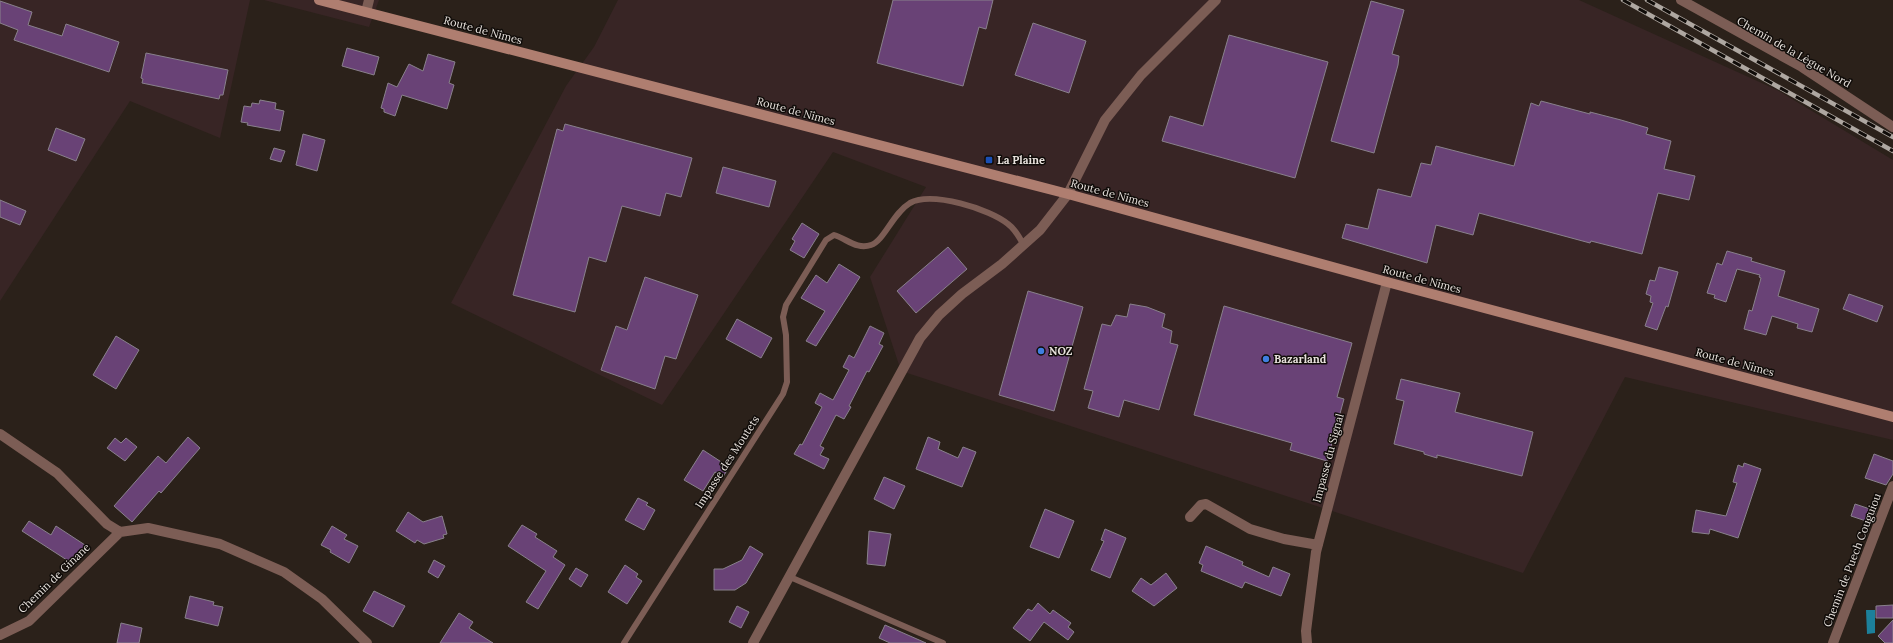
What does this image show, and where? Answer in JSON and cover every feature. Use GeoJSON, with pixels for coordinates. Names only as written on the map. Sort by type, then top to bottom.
{"type":"FeatureCollection","features":[{"type":"Feature","properties":{"kind":"main road","name":"Route de Nîmes"},"geometry":{"type":"LineString","coordinates":[[318,0],[1068,194],[1387,282],[1893,417]]}},
{"type":"Feature","properties":{"kind":"street"},"geometry":{"type":"LineString","coordinates":[[366,12],[369,0]]}},
{"type":"Feature","properties":{"kind":"street"},"geometry":{"type":"LineString","coordinates":[[753,643],[920,338],[939,315],[962,294],[1024,246],[1040,230],[1068,194],[1105,120],[1141,75],[1173,41],[1216,0]]}},
{"type":"Feature","properties":{"kind":"street","name":"Chemin de la Lègue Nord"},"geometry":{"type":"LineString","coordinates":[[1680,0],[1802,67],[1893,127]]}},
{"type":"Feature","properties":{"kind":"street","name":"Impasse du Signal"},"geometry":{"type":"LineString","coordinates":[[1308,643],[1306,631],[1318,545],[1387,282]]}},
{"type":"Feature","properties":{"kind":"street"},"geometry":{"type":"LineString","coordinates":[[0,434],[57,473],[108,524],[120,532],[148,528],[220,544],[284,572],[322,599],[367,643]]}},
{"type":"Feature","properties":{"kind":"street","name":"Chemin de Puech Couguiou"},"geometry":{"type":"LineString","coordinates":[[1833,643],[1893,486]]}},
{"type":"Feature","properties":{"kind":"street"},"geometry":{"type":"LineString","coordinates":[[1190,518],[1201,505],[1206,504],[1250,529],[1284,539],[1318,545]]}},
{"type":"Feature","properties":{"kind":"street","name":"Chemin de Ginane"},"geometry":{"type":"LineString","coordinates":[[0,635],[29,621],[120,532]]}},
{"type":"Feature","properties":{"kind":"lane","name":"Impasse des Moutets"},"geometry":{"type":"LineString","coordinates":[[624,643],[783,394],[787,382],[786,335],[783,317],[786,304],[826,240],[834,235],[852,244],[864,247],[873,245],[880,238],[895,215],[911,203],[928,199],[952,201],[994,215],[1009,224],[1024,246]]}},
{"type":"Feature","properties":{"kind":"lane"},"geometry":{"type":"LineString","coordinates":[[790,577],[943,643]]}},
{"type":"Feature","properties":{"kind":"shaded area"},"geometry":{"type":"Polygon","coordinates":[[[0,0],[250,0],[220,138],[130,101],[0,301],[0,0]]]}},
{"type":"Feature","properties":{"kind":"shaded area"},"geometry":{"type":"Polygon","coordinates":[[[264,0],[379,0],[369,27],[264,0]]]}},
{"type":"Feature","properties":{"kind":"shaded area"},"geometry":{"type":"Polygon","coordinates":[[[618,0],[1579,0],[1777,90],[1893,160],[1893,440],[1625,377],[1523,573],[901,371],[870,277],[926,187],[833,152],[662,405],[451,303],[566,86],[594,47],[618,0]]]}},
{"type":"Feature","properties":{"kind":"water"},"geometry":{"type":"Polygon","coordinates":[[[1866,610],[1875,610],[1875,633],[1867,634],[1866,610]]]}},
{"type":"Feature","properties":{"kind":"building"},"geometry":{"type":"Polygon","coordinates":[[[893,0],[993,0],[986,29],[979,27],[963,86],[877,63],[893,0]]]}},
{"type":"Feature","properties":{"kind":"building"},"geometry":{"type":"Polygon","coordinates":[[[0,1],[32,12],[28,25],[62,36],[66,24],[119,42],[109,72],[14,40],[18,30],[0,23],[0,1]]]}},
{"type":"Feature","properties":{"kind":"building"},"geometry":{"type":"Polygon","coordinates":[[[1371,1],[1404,10],[1392,54],[1399,56],[1398,65],[1374,153],[1331,141],[1371,1]]]}},
{"type":"Feature","properties":{"kind":"building"},"geometry":{"type":"Polygon","coordinates":[[[1033,23],[1086,41],[1069,93],[1015,75],[1033,23]]]}},
{"type":"Feature","properties":{"kind":"building"},"geometry":{"type":"Polygon","coordinates":[[[1229,35],[1328,62],[1295,178],[1162,141],[1170,116],[1203,126],[1229,35]]]}},
{"type":"Feature","properties":{"kind":"building"},"geometry":{"type":"Polygon","coordinates":[[[347,48],[379,57],[374,75],[342,66],[347,48]]]}},
{"type":"Feature","properties":{"kind":"building"},"geometry":{"type":"Polygon","coordinates":[[[146,53],[228,70],[223,95],[220,95],[219,99],[142,83],[143,79],[141,78],[146,53]]]}},
{"type":"Feature","properties":{"kind":"building"},"geometry":{"type":"Polygon","coordinates":[[[428,54],[455,62],[449,83],[454,85],[447,109],[402,95],[395,116],[384,112],[384,109],[381,108],[388,83],[397,87],[409,64],[423,71],[428,54]]]}},
{"type":"Feature","properties":{"kind":"building"},"geometry":{"type":"Polygon","coordinates":[[[260,100],[276,103],[275,109],[284,111],[280,131],[247,125],[248,123],[241,122],[244,106],[251,107],[252,103],[259,104],[260,100]]]}},
{"type":"Feature","properties":{"kind":"building"},"geometry":{"type":"Polygon","coordinates":[[[1541,101],[1590,114],[1590,112],[1648,128],[1646,134],[1671,141],[1664,169],[1695,176],[1689,200],[1658,193],[1642,254],[1591,241],[1590,243],[1479,213],[1473,235],[1436,225],[1427,263],[1342,238],[1346,224],[1368,229],[1378,189],[1411,197],[1421,163],[1431,165],[1436,146],[1514,166],[1531,103],[1539,106],[1541,101]]]}},
{"type":"Feature","properties":{"kind":"building"},"geometry":{"type":"Polygon","coordinates":[[[565,124],[692,158],[681,197],[666,193],[660,216],[622,206],[606,262],[589,257],[575,312],[513,295],[557,129],[563,131],[565,124]]]}},
{"type":"Feature","properties":{"kind":"building"},"geometry":{"type":"Polygon","coordinates":[[[56,128],[85,139],[76,161],[48,150],[56,128]]]}},
{"type":"Feature","properties":{"kind":"building"},"geometry":{"type":"Polygon","coordinates":[[[303,134],[325,140],[317,171],[296,165],[303,134]]]}},
{"type":"Feature","properties":{"kind":"building"},"geometry":{"type":"Polygon","coordinates":[[[274,148],[285,151],[281,162],[270,159],[274,148]]]}},
{"type":"Feature","properties":{"kind":"building"},"geometry":{"type":"Polygon","coordinates":[[[723,167],[776,181],[769,207],[716,193],[723,167]]]}},
{"type":"Feature","properties":{"kind":"building"},"geometry":{"type":"Polygon","coordinates":[[[0,200],[26,211],[20,225],[0,217],[0,200]]]}},
{"type":"Feature","properties":{"kind":"building"},"geometry":{"type":"Polygon","coordinates":[[[802,223],[819,234],[804,258],[790,250],[795,241],[792,239],[802,223]]]}},
{"type":"Feature","properties":{"kind":"building"},"geometry":{"type":"Polygon","coordinates":[[[948,247],[967,269],[916,313],[897,291],[948,247]]]}},
{"type":"Feature","properties":{"kind":"building"},"geometry":{"type":"Polygon","coordinates":[[[1727,251],[1752,258],[1751,261],[1785,271],[1778,296],[1819,309],[1812,332],[1797,328],[1798,324],[1772,316],[1766,335],[1744,329],[1749,310],[1752,311],[1761,278],[1759,277],[1760,275],[1737,269],[1726,302],[1714,298],[1715,295],[1707,293],[1717,263],[1722,265],[1727,251]]]}},
{"type":"Feature","properties":{"kind":"building"},"geometry":{"type":"Polygon","coordinates":[[[839,264],[860,277],[816,346],[806,341],[825,311],[801,298],[816,275],[827,283],[839,264]]]}},
{"type":"Feature","properties":{"kind":"building"},"geometry":{"type":"Polygon","coordinates":[[[1659,267],[1678,272],[1668,307],[1666,306],[1657,330],[1645,326],[1653,303],[1650,302],[1651,296],[1646,294],[1650,280],[1655,281],[1659,267]]]}},
{"type":"Feature","properties":{"kind":"building"},"geometry":{"type":"Polygon","coordinates":[[[645,277],[698,295],[676,359],[665,356],[655,389],[601,370],[616,326],[627,330],[645,277]]]}},
{"type":"Feature","properties":{"kind":"building","name":"NOZ"},"geometry":{"type":"Polygon","coordinates":[[[1028,291],[1083,307],[1054,411],[999,395],[1028,291]]]}},
{"type":"Feature","properties":{"kind":"building"},"geometry":{"type":"Polygon","coordinates":[[[1849,294],[1883,306],[1877,322],[1843,309],[1849,294]]]}},
{"type":"Feature","properties":{"kind":"building"},"geometry":{"type":"Polygon","coordinates":[[[1130,304],[1147,307],[1165,314],[1162,327],[1172,331],[1170,343],[1178,345],[1159,410],[1124,400],[1119,417],[1088,408],[1093,391],[1084,389],[1102,324],[1111,326],[1116,315],[1127,317],[1130,304]]]}},
{"type":"Feature","properties":{"kind":"building"},"geometry":{"type":"Polygon","coordinates":[[[1224,306],[1352,343],[1337,397],[1344,399],[1327,461],[1290,450],[1292,443],[1194,415],[1224,306]]]}},
{"type":"Feature","properties":{"kind":"building"},"geometry":{"type":"Polygon","coordinates":[[[737,319],[772,338],[761,358],[726,339],[737,319]]]}},
{"type":"Feature","properties":{"kind":"building"},"geometry":{"type":"Polygon","coordinates":[[[870,326],[884,333],[879,344],[883,346],[869,372],[867,371],[844,419],[836,415],[820,446],[824,448],[820,455],[829,459],[824,469],[794,454],[800,444],[802,445],[822,407],[815,403],[820,393],[833,400],[849,370],[843,367],[849,355],[854,358],[870,326]]]}},
{"type":"Feature","properties":{"kind":"building"},"geometry":{"type":"Polygon","coordinates":[[[116,336],[139,350],[116,389],[93,375],[116,336]]]}},
{"type":"Feature","properties":{"kind":"building"},"geometry":{"type":"Polygon","coordinates":[[[1401,379],[1460,393],[1455,412],[1533,432],[1522,476],[1437,455],[1437,458],[1424,454],[1424,452],[1394,444],[1404,401],[1396,399],[1401,379]]]}},
{"type":"Feature","properties":{"kind":"building"},"geometry":{"type":"Polygon","coordinates":[[[188,437],[200,448],[161,493],[159,491],[132,522],[114,506],[158,456],[166,463],[188,437]]]}},
{"type":"Feature","properties":{"kind":"building"},"geometry":{"type":"Polygon","coordinates":[[[928,437],[940,442],[938,449],[958,458],[963,447],[976,452],[962,487],[916,469],[928,437]]]}},
{"type":"Feature","properties":{"kind":"building"},"geometry":{"type":"Polygon","coordinates":[[[115,438],[121,443],[126,438],[137,447],[125,461],[107,448],[115,438]]]}},
{"type":"Feature","properties":{"kind":"building"},"geometry":{"type":"Polygon","coordinates":[[[703,450],[729,467],[723,477],[715,472],[703,491],[684,480],[703,450]]]}},
{"type":"Feature","properties":{"kind":"building"},"geometry":{"type":"Polygon","coordinates":[[[1874,454],[1893,461],[1893,474],[1886,485],[1865,478],[1874,454]]]}},
{"type":"Feature","properties":{"kind":"building"},"geometry":{"type":"Polygon","coordinates":[[[1744,463],[1761,469],[1738,538],[1710,529],[1709,534],[1692,532],[1696,510],[1726,516],[1737,483],[1733,482],[1738,465],[1743,467],[1744,463]]]}},
{"type":"Feature","properties":{"kind":"building"},"geometry":{"type":"Polygon","coordinates":[[[884,477],[905,486],[894,509],[874,499],[884,477]]]}},
{"type":"Feature","properties":{"kind":"building"},"geometry":{"type":"Polygon","coordinates":[[[638,498],[648,503],[646,505],[655,510],[644,530],[625,520],[638,498]]]}},
{"type":"Feature","properties":{"kind":"building"},"geometry":{"type":"Polygon","coordinates":[[[1855,504],[1876,511],[1872,523],[1851,516],[1855,504]]]}},
{"type":"Feature","properties":{"kind":"building"},"geometry":{"type":"Polygon","coordinates":[[[1045,509],[1074,521],[1059,558],[1030,547],[1045,509]]]}},
{"type":"Feature","properties":{"kind":"building"},"geometry":{"type":"Polygon","coordinates":[[[408,512],[423,522],[442,516],[447,534],[443,535],[444,538],[424,544],[417,540],[415,543],[396,531],[408,512]]]}},
{"type":"Feature","properties":{"kind":"building"},"geometry":{"type":"Polygon","coordinates":[[[29,521],[51,535],[56,526],[85,545],[73,564],[22,531],[29,521]]]}},
{"type":"Feature","properties":{"kind":"building"},"geometry":{"type":"Polygon","coordinates":[[[522,525],[537,534],[535,537],[557,551],[553,557],[565,565],[538,609],[526,602],[546,571],[508,546],[522,525]]]}},
{"type":"Feature","properties":{"kind":"building"},"geometry":{"type":"Polygon","coordinates":[[[332,526],[347,535],[344,539],[358,546],[349,563],[330,552],[331,550],[321,545],[332,526]]]}},
{"type":"Feature","properties":{"kind":"building"},"geometry":{"type":"Polygon","coordinates":[[[1105,529],[1126,538],[1110,578],[1091,570],[1104,541],[1101,540],[1105,529]]]}},
{"type":"Feature","properties":{"kind":"building"},"geometry":{"type":"Polygon","coordinates":[[[869,531],[891,534],[885,566],[867,564],[869,531]]]}},
{"type":"Feature","properties":{"kind":"building"},"geometry":{"type":"Polygon","coordinates":[[[750,546],[763,554],[746,583],[735,590],[714,590],[714,569],[723,569],[742,560],[750,546]]]}},
{"type":"Feature","properties":{"kind":"building"},"geometry":{"type":"Polygon","coordinates":[[[1206,546],[1243,562],[1242,565],[1269,577],[1273,567],[1290,574],[1281,596],[1245,582],[1242,588],[1201,571],[1203,565],[1199,563],[1206,546]]]}},
{"type":"Feature","properties":{"kind":"building"},"geometry":{"type":"Polygon","coordinates":[[[434,560],[445,566],[438,578],[428,572],[434,560]]]}},
{"type":"Feature","properties":{"kind":"building"},"geometry":{"type":"Polygon","coordinates":[[[625,565],[638,574],[636,577],[642,581],[627,604],[608,592],[625,565]]]}},
{"type":"Feature","properties":{"kind":"building"},"geometry":{"type":"Polygon","coordinates":[[[576,568],[588,575],[581,587],[569,579],[576,568]]]}},
{"type":"Feature","properties":{"kind":"building"},"geometry":{"type":"Polygon","coordinates":[[[1166,573],[1177,588],[1154,606],[1132,591],[1141,578],[1151,585],[1166,573]]]}},
{"type":"Feature","properties":{"kind":"building"},"geometry":{"type":"Polygon","coordinates":[[[374,591],[405,606],[393,627],[363,611],[374,591]]]}},
{"type":"Feature","properties":{"kind":"building"},"geometry":{"type":"Polygon","coordinates":[[[190,596],[214,602],[213,605],[223,607],[218,626],[185,618],[190,596]]]}},
{"type":"Feature","properties":{"kind":"building"},"geometry":{"type":"Polygon","coordinates":[[[1038,603],[1050,614],[1053,610],[1071,623],[1068,627],[1074,632],[1068,640],[1044,622],[1030,641],[1013,628],[1028,609],[1032,611],[1038,603]]]}},
{"type":"Feature","properties":{"kind":"building"},"geometry":{"type":"Polygon","coordinates":[[[1893,605],[1893,618],[1876,618],[1876,606],[1893,605]]]}},
{"type":"Feature","properties":{"kind":"building"},"geometry":{"type":"Polygon","coordinates":[[[737,606],[749,612],[741,628],[729,622],[737,606]]]}},
{"type":"Feature","properties":{"kind":"building"},"geometry":{"type":"Polygon","coordinates":[[[459,613],[473,622],[469,628],[493,643],[440,643],[459,613]]]}},
{"type":"Feature","properties":{"kind":"building"},"geometry":{"type":"Polygon","coordinates":[[[1893,620],[1893,643],[1885,643],[1878,636],[1893,620]]]}},
{"type":"Feature","properties":{"kind":"building"},"geometry":{"type":"Polygon","coordinates":[[[121,623],[142,628],[139,643],[117,643],[121,623]]]}},
{"type":"Feature","properties":{"kind":"building"},"geometry":{"type":"Polygon","coordinates":[[[885,625],[926,643],[890,643],[879,638],[885,625]]]}},
{"type":"Feature","properties":{"kind":"railway"},"geometry":{"type":"LineString","coordinates":[[1623,0],[1893,151]]}},
{"type":"Feature","properties":{"kind":"railway"},"geometry":{"type":"LineString","coordinates":[[1647,0],[1893,137]]}},
{"type":"Feature","properties":{"kind":"place","name":"La Plaine"},"geometry":{"type":"Point","coordinates":[989,160]}},
{"type":"Feature","properties":{"kind":"place","name":"NOZ"},"geometry":{"type":"Point","coordinates":[1041,351]}},
{"type":"Feature","properties":{"kind":"place","name":"Bazarland"},"geometry":{"type":"Point","coordinates":[1266,359]}}]}
